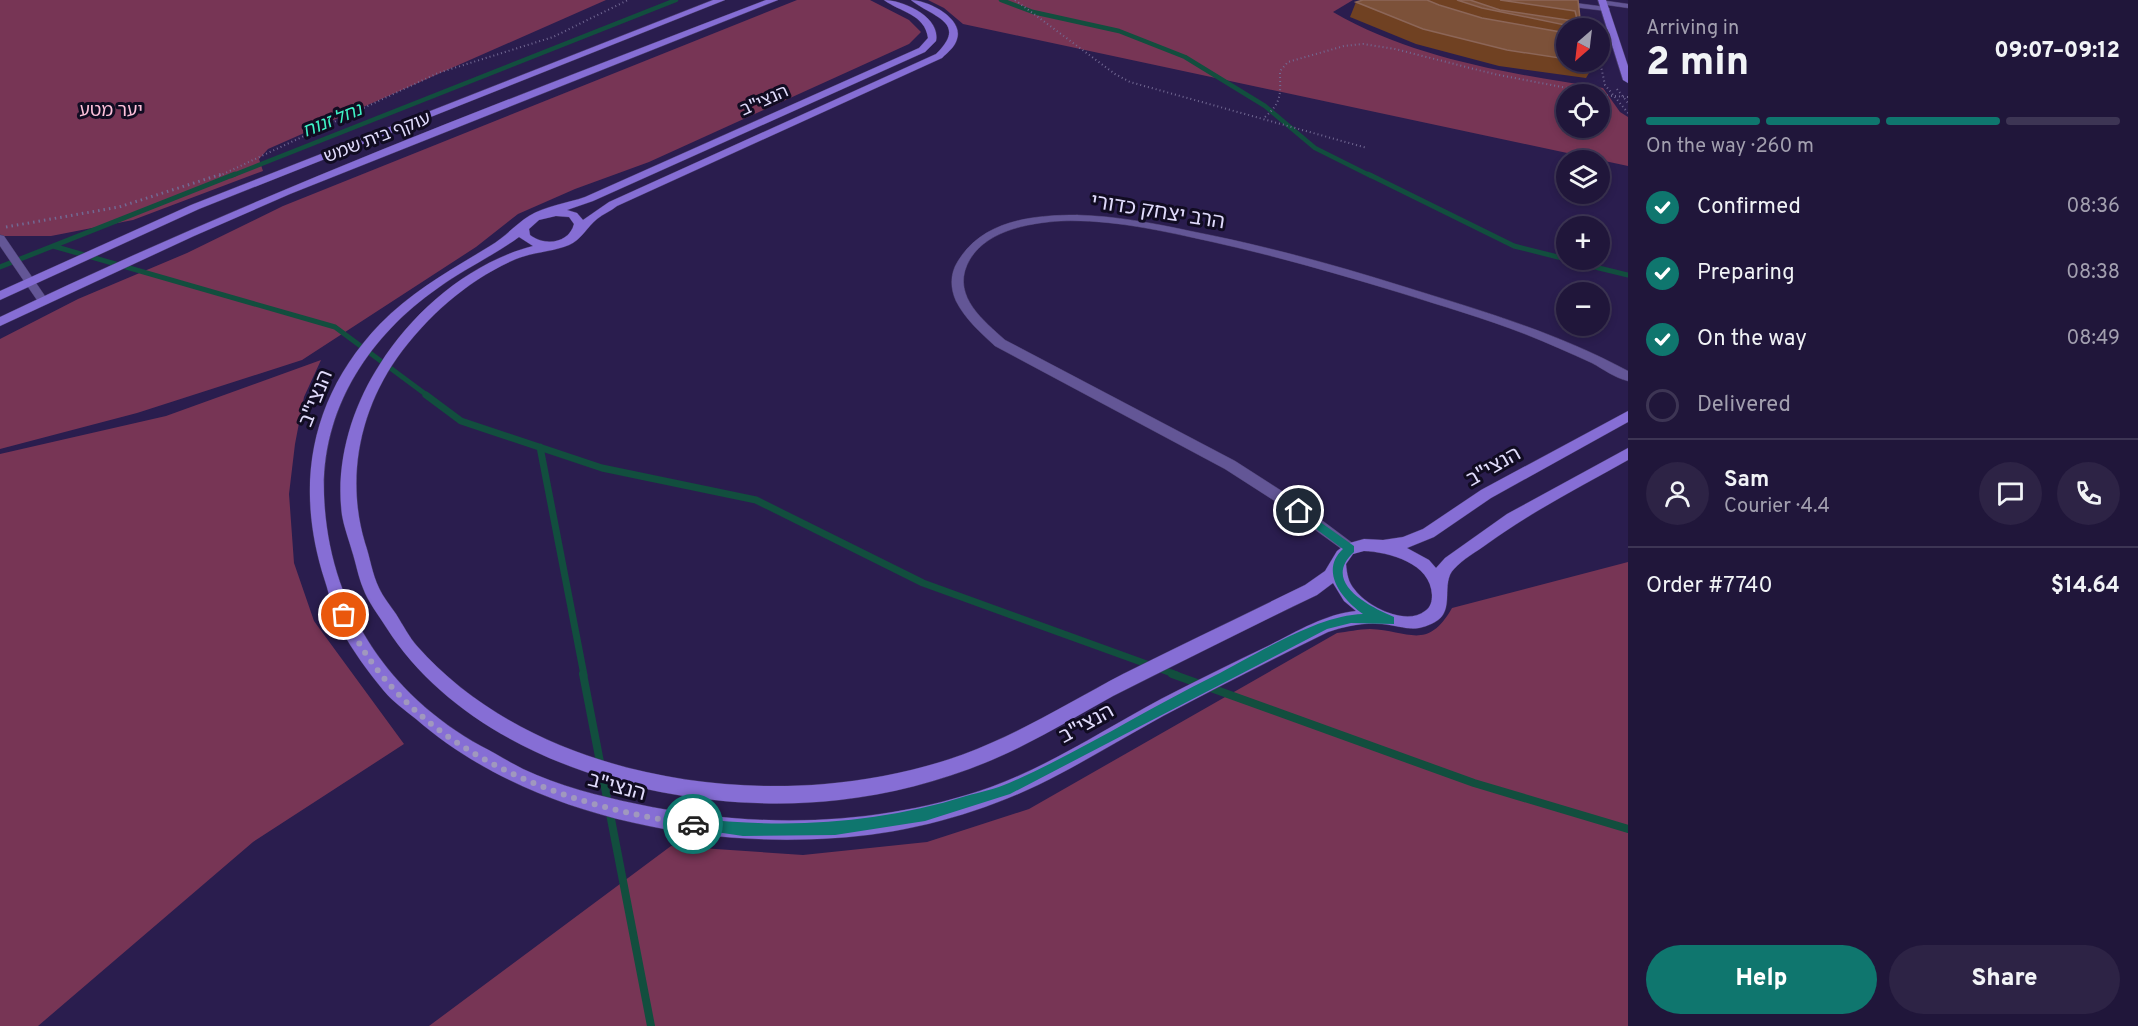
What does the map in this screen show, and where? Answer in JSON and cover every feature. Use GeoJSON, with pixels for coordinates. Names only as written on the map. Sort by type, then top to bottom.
{"type":"FeatureCollection","features":[{"type":"Feature","properties":{"kind":"street","name":"עוקף בית שמש"},"geometry":{"type":"LineString","coordinates":[[0,296],[195,207],[721,0]]}},
{"type":"Feature","properties":{"kind":"street","name":"עוקף בית שמש"},"geometry":{"type":"LineString","coordinates":[[0,322],[216,220],[330,173],[774,0]]}},
{"type":"Feature","properties":{"kind":"street","name":"הנצי\"ב"},"geometry":{"type":"LineString","coordinates":[[548,213],[589,199],[922,50],[933,39],[930,27],[918,16],[888,0]]}},
{"type":"Feature","properties":{"kind":"street","name":"הנצי\"ב"},"geometry":{"type":"LineString","coordinates":[[579,231],[596,214],[613,204],[939,56],[949,48],[954,40],[955,32],[946,18],[915,0]]}},
{"type":"Feature","properties":{"kind":"street"},"geometry":{"type":"LineString","coordinates":[[1604,4],[1628,81]]}},
{"type":"Feature","properties":{"kind":"street"},"geometry":{"type":"LineString","coordinates":[[1610,37],[1615,38]]}},
{"type":"Feature","properties":{"kind":"street"},"geometry":{"type":"LineString","coordinates":[[561,212],[573,216],[580,224],[579,231],[568,240],[551,245],[528,240],[523,233],[525,226],[532,218],[548,213],[561,212]]}},
{"type":"Feature","properties":{"kind":"street","name":"הרב יצחק כדורי"},"geometry":{"type":"LineString","coordinates":[[1350,549],[1291,505],[1230,465],[1000,344],[973,319],[959,296],[957,274],[965,255],[982,239],[999,231],[1038,220],[1076,218],[1121,221],[1233,242],[1323,265],[1529,330],[1578,351],[1628,377]]}},
{"type":"Feature","properties":{"kind":"street","name":"הנצי\"ב"},"geometry":{"type":"LineString","coordinates":[[525,226],[509,239],[405,305],[369,341],[346,377],[328,417],[322,438],[316,479],[317,520],[324,561],[336,598],[351,632],[385,681],[433,727],[496,766],[570,797],[654,819],[743,830],[835,829],[925,815],[1010,789],[1085,751],[1174,701],[1324,626],[1351,618],[1390,621]]}},
{"type":"Feature","properties":{"kind":"street","name":"הנצי\"ב"},"geometry":{"type":"LineString","coordinates":[[551,245],[515,255],[471,280],[416,326],[389,358],[369,392],[356,428],[349,465],[348,502],[353,539],[364,573],[379,604],[412,652],[457,695],[504,727],[580,763],[655,784],[736,794],[820,793],[903,780],[982,755],[1003,745],[1149,669],[1311,590],[1328,579],[1338,564]]}},
{"type":"Feature","properties":{"kind":"street","name":"הנצי\"ב"},"geometry":{"type":"LineString","coordinates":[[1379,544],[1410,543],[1422,537],[1484,495],[1628,416]]}},
{"type":"Feature","properties":{"kind":"street"},"geometry":{"type":"LineString","coordinates":[[1439,589],[1434,577],[1417,560],[1403,552],[1379,544],[1364,544],[1350,549],[1342,554],[1338,564],[1339,582],[1352,599],[1373,614],[1390,621],[1414,622],[1427,619],[1438,607],[1439,589],[1439,580],[1443,570],[1512,518],[1628,453]]}},
{"type":"Feature","properties":{"kind":"lane"},"geometry":{"type":"LineString","coordinates":[[1557,3],[1628,6]]}},
{"type":"Feature","properties":{"kind":"lane"},"geometry":{"type":"LineString","coordinates":[[0,238],[43,301]]}},
{"type":"Feature","properties":{"kind":"path"},"geometry":{"type":"LineString","coordinates":[[0,228],[119,207],[218,176],[438,73],[553,37],[628,0]]}},
{"type":"Feature","properties":{"kind":"path"},"geometry":{"type":"LineString","coordinates":[[1015,0],[1115,74],[1130,82],[1367,148]]}},
{"type":"Feature","properties":{"kind":"path"},"geometry":{"type":"LineString","coordinates":[[1265,118],[1276,107],[1280,98],[1282,88],[1279,79],[1283,66],[1288,62],[1354,45],[1395,49],[1494,74],[1556,86]]}},
{"type":"Feature","properties":{"kind":"path"},"geometry":{"type":"LineString","coordinates":[[1602,72],[1605,85],[1628,113]]}},
{"type":"Feature","properties":{"kind":"path"},"geometry":{"type":"LineString","coordinates":[[1610,96],[1628,97]]}},
{"type":"Feature","properties":{"kind":"green space","name":"יער מטע"},"geometry":{"type":"Polygon","coordinates":[[[0,0],[606,0],[268,149],[259,159],[263,171],[133,220],[51,236],[0,236],[0,0]]]}},
{"type":"Feature","properties":{"kind":"green space"},"geometry":{"type":"Polygon","coordinates":[[[797,0],[870,0],[909,20],[921,32],[909,44],[649,162],[575,189],[518,214],[476,247],[302,360],[137,413],[0,449],[0,339],[78,299],[187,253],[283,206],[797,0]]]}},
{"type":"Feature","properties":{"kind":"green space"},"geometry":{"type":"Polygon","coordinates":[[[928,0],[1353,0],[1333,12],[1397,42],[1464,62],[1578,84],[1556,84],[1556,138],[1610,138],[1610,98],[1620,112],[1628,117],[1628,166],[1610,162],[1610,150],[1556,151],[963,24],[944,8],[928,0]]]}},
{"type":"Feature","properties":{"kind":"green space"},"geometry":{"type":"Polygon","coordinates":[[[321,360],[304,397],[295,444],[289,494],[294,563],[314,621],[404,744],[253,842],[38,1026],[0,1026],[0,454],[166,416],[321,360]]]}},
{"type":"Feature","properties":{"kind":"green space"},"geometry":{"type":"Polygon","coordinates":[[[1628,562],[1628,1026],[429,1026],[671,846],[803,855],[927,842],[1029,809],[1337,633],[1370,629],[1416,635],[1425,634],[1443,622],[1452,608],[1628,562]]]}},
{"type":"Feature","properties":{"kind":"building"},"geometry":{"type":"Polygon","coordinates":[[[1363,0],[1427,0],[1482,18],[1556,31],[1556,57],[1507,50],[1423,29],[1356,2],[1363,0]]]}},
{"type":"Feature","properties":{"kind":"building"},"geometry":{"type":"Polygon","coordinates":[[[1457,0],[1470,0],[1500,10],[1556,18],[1556,23],[1482,8],[1457,0]]]}},
{"type":"Feature","properties":{"kind":"building"},"geometry":{"type":"Polygon","coordinates":[[[1500,0],[1578,0],[1580,18],[1577,18],[1575,11],[1500,0]]]}},
{"type":"Feature","properties":{"kind":"waterway","name":"נחל זנוח"},"geometry":{"type":"LineString","coordinates":[[231,176],[676,0]]}},
{"type":"Feature","properties":{"kind":"waterway"},"geometry":{"type":"LineString","coordinates":[[1001,0],[1033,12],[1119,31],[1185,57],[1265,106],[1315,148],[1371,176]]}},
{"type":"Feature","properties":{"kind":"waterway","name":"נחל זנוח"},"geometry":{"type":"LineString","coordinates":[[53,246],[235,174]]}},
{"type":"Feature","properties":{"kind":"waterway"},"geometry":{"type":"LineString","coordinates":[[1368,174],[1514,246],[1556,256]]}},
{"type":"Feature","properties":{"kind":"waterway","name":"נחל זנוח"},"geometry":{"type":"LineString","coordinates":[[0,267],[53,246]]}},
{"type":"Feature","properties":{"kind":"waterway"},"geometry":{"type":"LineString","coordinates":[[53,246],[335,327],[428,396]]}},
{"type":"Feature","properties":{"kind":"waterway"},"geometry":{"type":"LineString","coordinates":[[1607,270],[1628,275]]}},
{"type":"Feature","properties":{"kind":"waterway"},"geometry":{"type":"LineString","coordinates":[[426,395],[461,421],[540,447]]}},
{"type":"Feature","properties":{"kind":"waterway"},"geometry":{"type":"LineString","coordinates":[[540,447],[602,468],[756,500],[923,583],[1177,675]]}},
{"type":"Feature","properties":{"kind":"waterway"},"geometry":{"type":"LineString","coordinates":[[540,447],[584,675]]}},
{"type":"Feature","properties":{"kind":"waterway"},"geometry":{"type":"LineString","coordinates":[[583,674],[651,1026]]}},
{"type":"Feature","properties":{"kind":"waterway"},"geometry":{"type":"LineString","coordinates":[[1172,674],[1474,783],[1628,829]]}},
{"type":"Feature","properties":{"kind":"way so far"},"geometry":{"type":"LineString","coordinates":[[344,615],[351,632],[385,681],[433,727],[496,766],[570,797],[654,819],[693,824]]}},
{"type":"Feature","properties":{"kind":"route"},"geometry":{"type":"LineString","coordinates":[[693,824],[743,830],[835,829],[925,815],[1010,789],[1085,751],[1174,701],[1324,626],[1351,618],[1390,621],[1365,610],[1342,588],[1339,582],[1338,564],[1342,554],[1350,549],[1299,511]]}}]}
